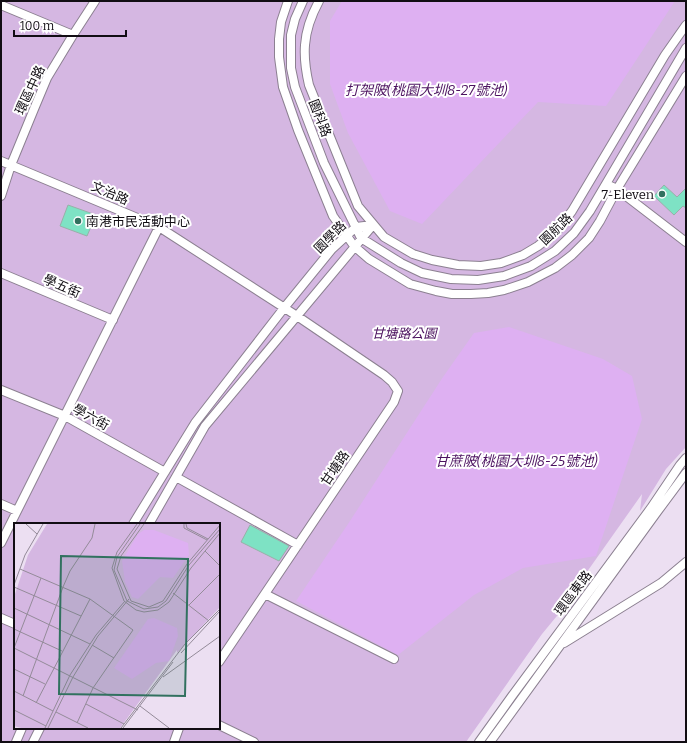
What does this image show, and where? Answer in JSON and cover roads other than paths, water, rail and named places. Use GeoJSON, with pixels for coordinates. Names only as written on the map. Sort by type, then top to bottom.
{"type":"FeatureCollection","features":[{"type":"Feature","properties":{"kind":"street","name":"環區中路"},"geometry":{"type":"LineString","coordinates":[[1,196],[11,165],[48,78],[95,1]]}},
{"type":"Feature","properties":{"kind":"street"},"geometry":{"type":"LineString","coordinates":[[288,1],[281,22],[279,39],[278,57],[283,87],[298,130],[333,216],[354,246],[369,259],[410,284],[452,294],[488,293],[504,290],[528,282],[542,275],[555,268],[572,255],[589,238],[600,221],[617,189],[686,76]]}},
{"type":"Feature","properties":{"kind":"street","name":"園科路"},"geometry":{"type":"LineString","coordinates":[[303,1],[295,19],[291,35],[290,68],[295,87],[324,163],[361,238]]}},
{"type":"Feature","properties":{"kind":"street"},"geometry":{"type":"LineString","coordinates":[[319,1],[313,12],[304,44],[305,65],[309,85],[358,206],[384,237],[413,254],[432,260],[458,265],[481,266],[501,263],[523,255],[538,246],[557,231],[572,211],[664,55],[686,25]]}},
{"type":"Feature","properties":{"kind":"street"},"geometry":{"type":"LineString","coordinates":[[1,5],[73,35]]}},
{"type":"Feature","properties":{"kind":"street","name":"園航路"},"geometry":{"type":"LineString","coordinates":[[361,238],[401,263],[422,273],[452,279],[478,280],[504,276],[530,266],[555,251],[574,233],[590,211],[686,48]]}},
{"type":"Feature","properties":{"kind":"street","name":"文治路"},"geometry":{"type":"LineString","coordinates":[[1,160],[159,227],[296,316]]}},
{"type":"Feature","properties":{"kind":"street"},"geometry":{"type":"LineString","coordinates":[[606,184],[617,189],[686,242]]}},
{"type":"Feature","properties":{"kind":"street","name":"園學路"},"geometry":{"type":"LineString","coordinates":[[134,523],[195,423],[284,308],[332,249],[356,227],[373,224]]}},
{"type":"Feature","properties":{"kind":"street","name":"園學路"},"geometry":{"type":"LineString","coordinates":[[150,523],[205,426],[373,224]]}},
{"type":"Feature","properties":{"kind":"street"},"geometry":{"type":"LineString","coordinates":[[1,543],[159,227]]}},
{"type":"Feature","properties":{"kind":"street","name":"學五街"},"geometry":{"type":"LineString","coordinates":[[1,273],[113,320]]}},
{"type":"Feature","properties":{"kind":"street","name":"甘塘路"},"geometry":{"type":"LineString","coordinates":[[220,661],[394,402],[398,391],[392,382],[384,375],[296,316]]}},
{"type":"Feature","properties":{"kind":"street","name":"學六街"},"geometry":{"type":"LineString","coordinates":[[1,390],[65,416],[166,472]]}},
{"type":"Feature","properties":{"kind":"street","name":"環區東路"},"geometry":{"type":"LineString","coordinates":[[479,742],[686,458]]}},
{"type":"Feature","properties":{"kind":"street","name":"環區東路"},"geometry":{"type":"LineString","coordinates":[[490,742],[686,473]]}},
{"type":"Feature","properties":{"kind":"street"},"geometry":{"type":"LineString","coordinates":[[176,476],[298,545]]}},
{"type":"Feature","properties":{"kind":"street"},"geometry":{"type":"LineString","coordinates":[[1,504],[17,511]]}},
{"type":"Feature","properties":{"kind":"street"},"geometry":{"type":"LineString","coordinates":[[560,645],[661,583],[686,562]]}},
{"type":"Feature","properties":{"kind":"street"},"geometry":{"type":"LineString","coordinates":[[265,594],[394,659]]}},
{"type":"Feature","properties":{"kind":"street"},"geometry":{"type":"LineString","coordinates":[[1,618],[14,624]]}},
{"type":"Feature","properties":{"kind":"street"},"geometry":{"type":"LineString","coordinates":[[220,725],[254,742]]}},
{"type":"Feature","properties":{"kind":"street"},"geometry":{"type":"LineString","coordinates":[[16,742],[22,729]]}},
{"type":"Feature","properties":{"kind":"street"},"geometry":{"type":"LineString","coordinates":[[33,742],[40,729]]}},
{"type":"Feature","properties":{"kind":"street"},"geometry":{"type":"LineString","coordinates":[[174,742],[180,729]]}},
{"type":"Feature","properties":{"kind":"water","name":"打架陂(桃園大圳8-27號池)"},"geometry":{"type":"Polygon","coordinates":[[[342,1],[675,1],[606,106],[538,102],[422,224],[390,211],[348,133],[330,84],[330,21],[342,1]]]}},
{"type":"Feature","properties":{"kind":"water","name":"甘蔗陂(桃園大圳8-25號池)"},"geometry":{"type":"Polygon","coordinates":[[[509,327],[603,359],[632,376],[642,419],[596,556],[523,568],[474,595],[398,655],[296,601],[350,521],[443,377],[474,333],[509,327]]]}},
{"type":"Feature","properties":{"kind":"place","name":"7-Eleven"},"geometry":{"type":"Point","coordinates":[662,194]}},
{"type":"Feature","properties":{"kind":"place","name":"南港市民活動中心"},"geometry":{"type":"Point","coordinates":[78,221]}},
{"type":"Feature","properties":{"kind":"park label","name":"甘塘路公園"},"geometry":{"type":"Point","coordinates":[404,333]}}]}
